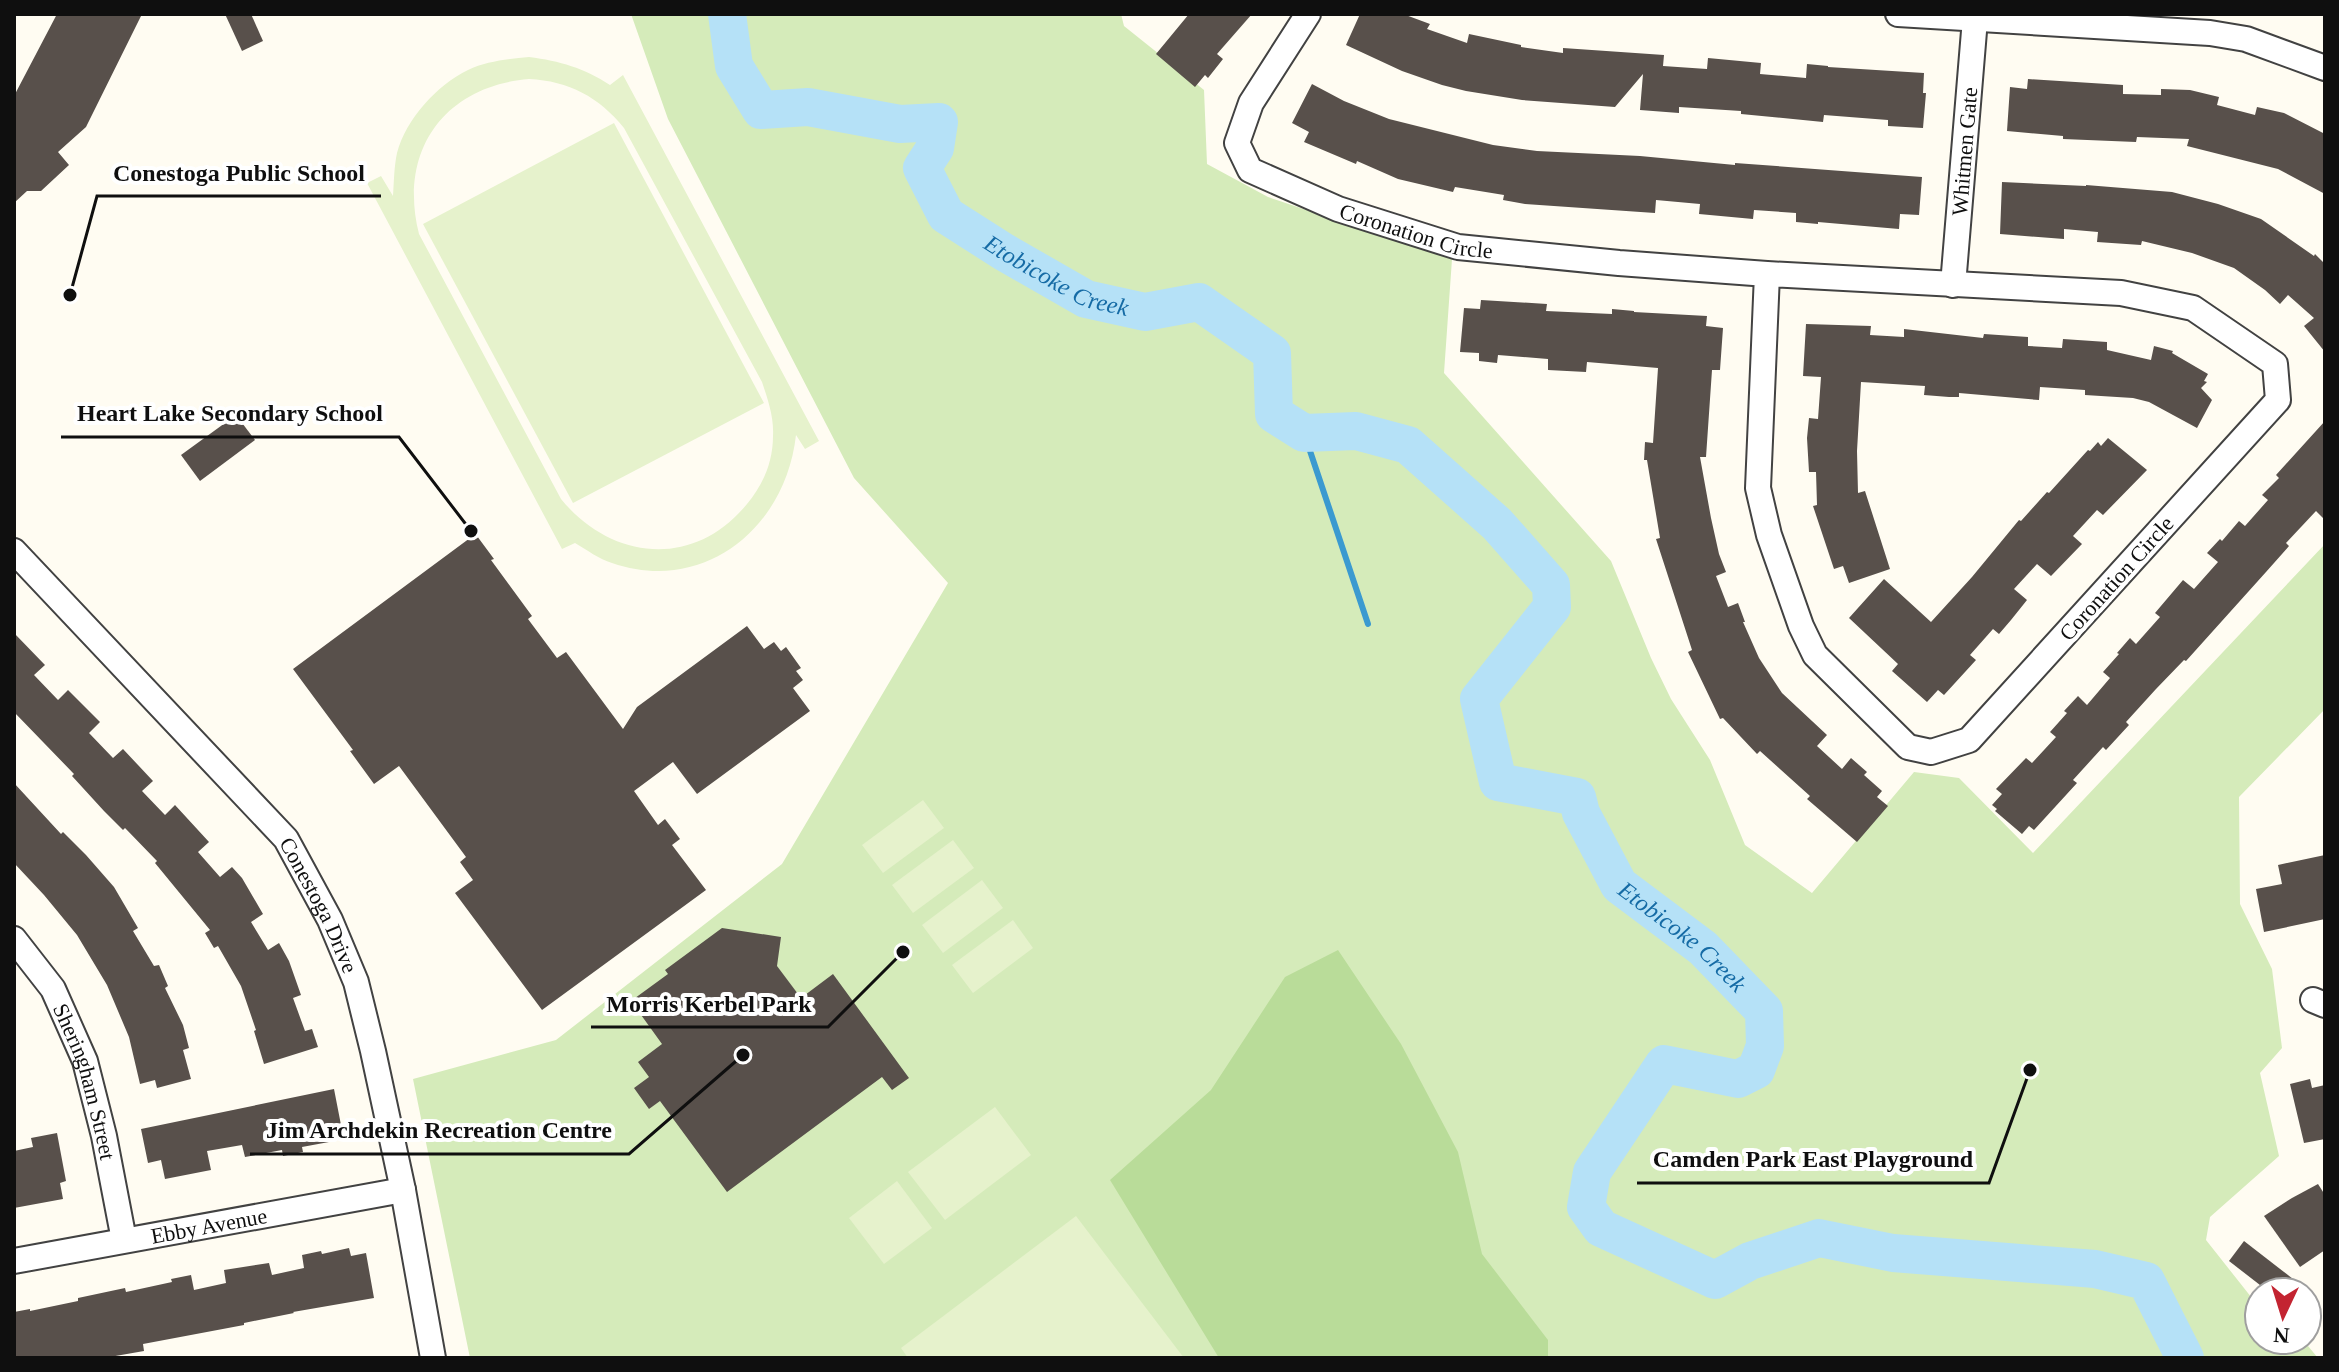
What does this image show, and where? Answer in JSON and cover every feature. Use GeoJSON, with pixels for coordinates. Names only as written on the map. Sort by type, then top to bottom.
{"type":"FeatureCollection","features":[{"type":"Feature","properties":{"kind":"street","name":"Coronation Circle"},"geometry":{"type":"LineString","coordinates":[[1308,14],[1251,103],[1237,143],[1250,170],[1338,209],[1458,247],[1767,274],[2121,293],[2193,308],[2275,364],[2278,400],[1969,740],[1931,752],[1908,747],[1815,655],[1801,626],[1769,535],[1758,488],[1767,274]]}},
{"type":"Feature","properties":{"kind":"street"},"geometry":{"type":"LineString","coordinates":[[1898,14],[1975,19],[2211,23],[2325,68]]}},
{"type":"Feature","properties":{"kind":"street","name":"Whitmen Gate"},"geometry":{"type":"LineString","coordinates":[[1953,285],[1975,19]]}},
{"type":"Feature","properties":{"kind":"street","name":"Conestoga Drive"},"geometry":{"type":"LineString","coordinates":[[14,551],[286,839],[330,920],[356,982],[373,1051],[403,1190],[433,1358]]}},
{"type":"Feature","properties":{"kind":"street","name":"Sheringham Street"},"geometry":{"type":"LineString","coordinates":[[14,939],[53,989],[85,1061],[104,1136],[124,1240]]}},
{"type":"Feature","properties":{"kind":"street","name":"Ebby Avenue"},"geometry":{"type":"LineString","coordinates":[[14,1261],[403,1190]]}},
{"type":"Feature","properties":{"kind":"green space"},"geometry":{"type":"Polygon","coordinates":[[[631,14],[1121,14],[1124,26],[1204,90],[1207,164],[1268,197],[1452,259],[1444,373],[1611,561],[1651,658],[1671,699],[1710,760],[1745,845],[1812,893],[1914,772],[1959,778],[2033,853],[2325,544],[2325,709],[2239,797],[2240,904],[2272,969],[2282,1048],[2260,1073],[2279,1156],[2210,1217],[2206,1240],[2243,1287],[2243,1356],[2318,1358],[470,1358],[413,1079],[556,1040],[782,864],[948,583],[854,478],[668,119],[631,14]]]}},
{"type":"Feature","properties":{"kind":"green space"},"geometry":{"type":"Polygon","coordinates":[[[529,57],[571,66],[610,85],[623,75],[819,441],[805,449],[796,435],[789,468],[776,498],[758,524],[735,546],[708,561],[679,569],[646,570],[607,561],[575,543],[562,549],[367,183],[381,176],[393,196],[396,158],[401,140],[424,104],[456,76],[498,61],[529,57]],[[544,80],[499,84],[473,94],[451,109],[434,128],[422,150],[415,176],[414,204],[419,234],[561,499],[581,520],[604,535],[628,545],[653,549],[678,547],[703,539],[726,525],[758,489],[773,446],[773,422],[768,402],[762,382],[624,128],[594,99],[570,87],[544,80]]]}},
{"type":"Feature","properties":{"kind":"green space"},"geometry":{"type":"Polygon","coordinates":[[[614,123],[764,403],[573,503],[423,224],[614,123]]]}},
{"type":"Feature","properties":{"kind":"green space"},"geometry":{"type":"Polygon","coordinates":[[[923,800],[944,828],[883,873],[862,845],[923,800]]]}},
{"type":"Feature","properties":{"kind":"green space"},"geometry":{"type":"Polygon","coordinates":[[[953,840],[974,868],[913,913],[892,885],[953,840]]]}},
{"type":"Feature","properties":{"kind":"green space"},"geometry":{"type":"Polygon","coordinates":[[[982,880],[1003,908],[943,953],[922,925],[982,880]]]}},
{"type":"Feature","properties":{"kind":"green space"},"geometry":{"type":"Polygon","coordinates":[[[1013,920],[1033,948],[973,993],[952,965],[1013,920]]]}},
{"type":"Feature","properties":{"kind":"green space"},"geometry":{"type":"Polygon","coordinates":[[[1338,950],[1401,1044],[1458,1152],[1482,1254],[1548,1340],[1548,1358],[1219,1358],[1110,1180],[1211,1090],[1285,977],[1338,950]]]}},
{"type":"Feature","properties":{"kind":"green space"},"geometry":{"type":"Polygon","coordinates":[[[995,1107],[1031,1155],[945,1220],[908,1172],[995,1107]]]}},
{"type":"Feature","properties":{"kind":"green space"},"geometry":{"type":"Polygon","coordinates":[[[897,1181],[932,1228],[884,1264],[849,1218],[897,1181]]]}},
{"type":"Feature","properties":{"kind":"green space"},"geometry":{"type":"Polygon","coordinates":[[[1076,1216],[1184,1358],[908,1358],[901,1348],[1076,1216]]]}},
{"type":"Feature","properties":{"kind":"building"},"geometry":{"type":"Polygon","coordinates":[[[57,14],[142,14],[86,127],[58,152],[69,165],[41,191],[27,191],[14,203],[14,96],[57,14]]]}},
{"type":"Feature","properties":{"kind":"building"},"geometry":{"type":"Polygon","coordinates":[[[225,14],[251,14],[263,41],[242,51],[225,14]]]}},
{"type":"Feature","properties":{"kind":"building"},"geometry":{"type":"Polygon","coordinates":[[[1189,14],[1252,14],[1217,54],[1223,59],[1208,78],[1205,75],[1195,87],[1156,54],[1189,14]]]}},
{"type":"Feature","properties":{"kind":"building"},"geometry":{"type":"Polygon","coordinates":[[[1360,14],[1403,14],[1430,24],[1427,29],[1467,43],[1469,34],[1521,47],[1563,53],[1563,48],[1664,55],[1663,66],[1707,69],[1708,58],[1761,63],[1760,74],[1806,78],[1807,64],[1924,73],[1923,128],[1888,126],[1888,120],[1824,115],[1823,122],[1741,114],[1741,111],[1679,107],[1679,113],[1640,110],[1643,74],[1615,107],[1522,100],[1466,91],[1402,71],[1346,45],[1360,14]]]}},
{"type":"Feature","properties":{"kind":"building"},"geometry":{"type":"Polygon","coordinates":[[[2028,79],[2123,85],[2123,94],[2161,95],[2161,89],[2190,90],[2219,97],[2217,105],[2255,115],[2257,107],[2284,113],[2325,134],[2325,194],[2278,169],[2187,146],[2189,139],[2137,137],[2136,142],[2063,139],[2063,136],[2007,131],[2010,87],[2027,89],[2028,79]]]}},
{"type":"Feature","properties":{"kind":"building"},"geometry":{"type":"Polygon","coordinates":[[[1312,84],[1389,119],[1493,145],[1537,151],[1922,177],[1919,215],[1900,214],[1899,229],[1796,222],[1796,213],[1754,210],[1753,219],[1699,214],[1700,204],[1656,200],[1655,213],[1525,204],[1503,200],[1504,195],[1455,187],[1453,192],[1398,179],[1304,142],[1309,132],[1292,123],[1312,84]]]}},
{"type":"Feature","properties":{"kind":"building"},"geometry":{"type":"Polygon","coordinates":[[[2002,182],[2172,192],[2261,219],[2315,254],[2325,264],[2325,352],[2304,326],[2314,318],[2288,295],[2280,304],[2234,268],[2192,253],[2142,241],[2141,245],[2097,242],[2098,232],[2064,229],[2064,239],[2000,234],[2002,182]]]}},
{"type":"Feature","properties":{"kind":"building"},"geometry":{"type":"Polygon","coordinates":[[[1481,300],[1547,304],[1546,311],[1612,314],[1612,309],[1707,316],[1706,326],[1723,328],[1720,370],[1712,370],[1706,457],[1700,457],[1719,554],[1726,572],[1716,576],[1728,607],[1738,603],[1759,658],[1782,693],[1827,735],[1817,746],[1842,769],[1851,758],[1882,791],[1877,797],[1888,806],[1857,842],[1807,799],[1810,796],[1760,751],[1757,754],[1723,718],[1720,719],[1688,652],[1692,650],[1656,539],[1660,538],[1647,460],[1644,460],[1645,442],[1653,443],[1658,368],[1587,362],[1586,372],[1548,370],[1548,359],[1498,355],[1497,363],[1479,361],[1479,353],[1460,352],[1464,308],[1480,309],[1481,300]]]}},
{"type":"Feature","properties":{"kind":"building"},"geometry":{"type":"Polygon","coordinates":[[[1806,324],[1871,326],[1870,335],[1904,337],[1904,329],[1983,338],[1984,334],[2028,337],[2028,346],[2062,348],[2063,339],[2107,342],[2107,350],[2151,360],[2154,346],[2173,351],[2208,374],[2204,381],[2207,382],[2201,388],[2212,400],[2197,428],[2149,402],[2085,395],[2085,390],[2040,387],[2039,400],[1959,393],[1959,397],[1949,397],[1924,395],[1925,386],[1861,382],[1858,493],[1865,491],[1890,569],[1849,583],[1843,566],[1834,569],[1813,506],[1817,505],[1816,472],[1809,472],[1807,438],[1809,418],[1818,419],[1821,377],[1803,376],[1806,324]]]}},
{"type":"Feature","properties":{"kind":"building"},"geometry":{"type":"Polygon","coordinates":[[[236,415],[255,440],[200,481],[181,455],[236,415]]]}},
{"type":"Feature","properties":{"kind":"building"},"geometry":{"type":"Polygon","coordinates":[[[2325,421],[2325,520],[2316,511],[2286,543],[2289,546],[2186,661],[2126,722],[2129,725],[2106,750],[2103,747],[2073,780],[2077,783],[2034,830],[2029,826],[2022,834],[1995,811],[1997,809],[1992,805],[2002,794],[1996,789],[2026,758],[2032,763],[2056,737],[2050,732],[2078,696],[2087,705],[2110,678],[2103,672],[2117,653],[2130,638],[2136,644],[2160,617],[2155,613],[2183,580],[2194,589],[2218,562],[2207,553],[2239,521],[2245,526],[2268,500],[2262,495],[2279,478],[2276,475],[2325,421]]]}},
{"type":"Feature","properties":{"kind":"building"},"geometry":{"type":"Polygon","coordinates":[[[2108,438],[2147,470],[2103,515],[2097,510],[2073,536],[2082,544],[2051,576],[2037,564],[2014,589],[2027,600],[1999,634],[1993,629],[1970,655],[1976,660],[1944,695],[1938,690],[1927,702],[1892,671],[1898,664],[1849,618],[1884,579],[1931,622],[2019,520],[2049,493],[2088,450],[2098,442],[2101,446],[2108,438]]]}},
{"type":"Feature","properties":{"kind":"building"},"geometry":{"type":"Polygon","coordinates":[[[477,536],[532,616],[528,619],[557,658],[566,652],[623,729],[637,707],[747,626],[764,649],[774,642],[781,651],[786,647],[801,668],[796,671],[803,680],[793,688],[810,711],[697,794],[673,762],[634,791],[658,825],[665,819],[680,839],[672,845],[706,890],[542,1010],[455,893],[473,880],[460,862],[466,857],[399,766],[374,784],[350,751],[353,750],[293,669],[470,538],[472,540],[477,536]]]}},
{"type":"Feature","properties":{"kind":"building"},"geometry":{"type":"Polygon","coordinates":[[[14,633],[45,665],[34,675],[58,700],[68,690],[100,722],[89,733],[113,758],[123,749],[153,781],[142,791],[165,815],[175,805],[209,842],[198,852],[220,877],[232,867],[242,878],[263,914],[251,922],[268,950],[279,943],[289,961],[301,995],[293,998],[305,1031],[312,1029],[318,1047],[264,1064],[241,986],[218,946],[214,948],[205,933],[210,930],[155,863],[157,861],[104,811],[72,776],[74,774],[14,712],[14,633]]]}},
{"type":"Feature","properties":{"kind":"building"},"geometry":{"type":"Polygon","coordinates":[[[14,783],[114,887],[138,928],[133,931],[154,966],[159,965],[168,986],[165,988],[183,1025],[189,1048],[183,1050],[191,1079],[157,1088],[155,1080],[140,1084],[129,1037],[107,985],[77,935],[14,863],[14,783]]]}},
{"type":"Feature","properties":{"kind":"building"},"geometry":{"type":"Polygon","coordinates":[[[2325,855],[2325,919],[2264,932],[2256,889],[2282,884],[2278,865],[2325,855]]]}},
{"type":"Feature","properties":{"kind":"building"},"geometry":{"type":"Polygon","coordinates":[[[722,928],[781,937],[777,966],[801,998],[833,974],[909,1078],[892,1090],[882,1077],[727,1192],[660,1101],[649,1109],[634,1088],[649,1077],[638,1062],[662,1044],[631,1001],[668,974],[665,970],[722,928]]]}},
{"type":"Feature","properties":{"kind":"building"},"geometry":{"type":"Polygon","coordinates":[[[2310,1079],[2312,1088],[2325,1085],[2325,1139],[2304,1143],[2290,1084],[2310,1079]]]}},
{"type":"Feature","properties":{"kind":"building"},"geometry":{"type":"Polygon","coordinates":[[[334,1089],[341,1125],[326,1128],[329,1142],[302,1147],[303,1152],[283,1156],[282,1150],[245,1157],[242,1145],[207,1151],[211,1170],[165,1179],[161,1160],[148,1163],[141,1129],[334,1089]]]}},
{"type":"Feature","properties":{"kind":"building"},"geometry":{"type":"Polygon","coordinates":[[[57,1133],[66,1181],[60,1183],[63,1199],[14,1208],[14,1151],[33,1147],[31,1138],[57,1133]]]}},
{"type":"Feature","properties":{"kind":"building"},"geometry":{"type":"Polygon","coordinates":[[[2318,1184],[2325,1195],[2325,1250],[2300,1267],[2264,1216],[2318,1184]]]}},
{"type":"Feature","properties":{"kind":"building"},"geometry":{"type":"Polygon","coordinates":[[[2244,1241],[2289,1276],[2248,1276],[2229,1261],[2244,1241]]]}},
{"type":"Feature","properties":{"kind":"building"},"geometry":{"type":"Polygon","coordinates":[[[349,1248],[351,1256],[366,1253],[374,1298],[143,1344],[144,1351],[104,1358],[14,1358],[14,1312],[78,1301],[78,1298],[125,1288],[126,1292],[191,1275],[194,1290],[226,1283],[224,1270],[269,1263],[272,1275],[304,1268],[302,1255],[349,1248]]]}},
{"type":"Feature","properties":{"kind":"waterway","name":"Etobicoke Creek"},"geometry":{"type":"LineString","coordinates":[[727,14],[734,66],[761,110],[808,107],[900,124],[939,122],[935,148],[922,168],[946,215],[1086,299],[1145,312],[1199,302],[1272,353],[1274,414],[1304,433],[1356,431],[1408,445],[1497,524],[1551,585],[1552,607],[1479,699],[1498,782],[1577,797],[1581,813],[1619,885],[1703,948],[1764,1011],[1765,1046],[1756,1070],[1738,1079],[1664,1064],[1592,1172],[1586,1207],[1601,1228],[1715,1280],[1750,1261],[1819,1238],[1893,1253],[2095,1269],[2146,1281],[2185,1358]]}},
{"type":"Feature","properties":{"kind":"waterway"},"geometry":{"type":"LineString","coordinates":[[1304,433],[1368,624]]}},
{"type":"Feature","properties":{"kind":"place","name":"Conestoga Public School"},"geometry":{"type":"Point","coordinates":[70,295]}},
{"type":"Feature","properties":{"kind":"place","name":"Heart Lake Secondary School"},"geometry":{"type":"Point","coordinates":[471,531]}},
{"type":"Feature","properties":{"kind":"place","name":"Morris Kerbel Park"},"geometry":{"type":"Point","coordinates":[903,952]}},
{"type":"Feature","properties":{"kind":"place","name":"Jim Archdekin Recreation Centre"},"geometry":{"type":"Point","coordinates":[743,1055]}},
{"type":"Feature","properties":{"kind":"place","name":"Camden Park East Playground"},"geometry":{"type":"Point","coordinates":[2030,1070]}}]}
